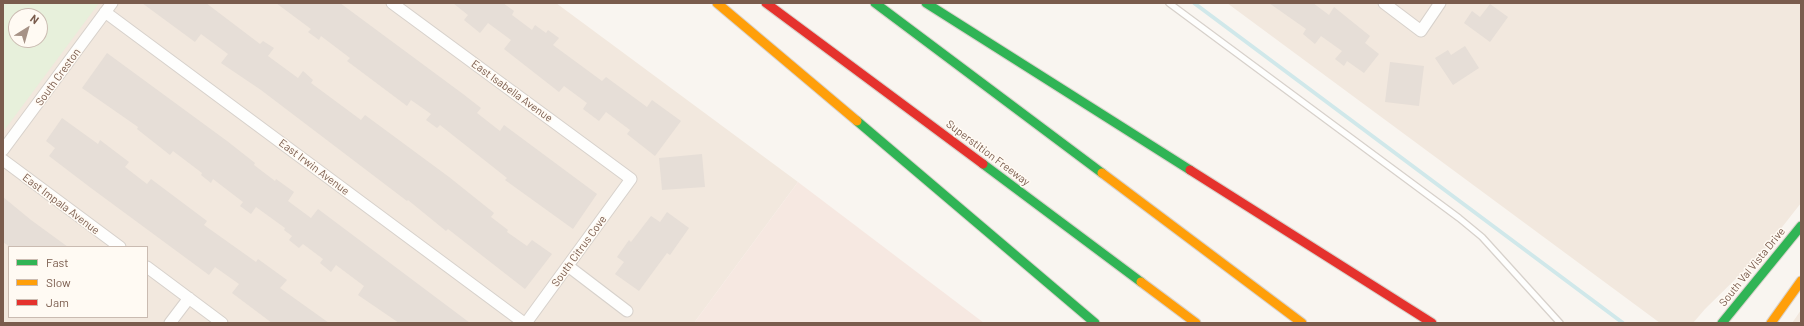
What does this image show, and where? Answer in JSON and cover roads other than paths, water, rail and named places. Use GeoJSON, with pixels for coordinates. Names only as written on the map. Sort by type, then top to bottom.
{"type":"FeatureCollection","features":[{"type":"Feature","properties":{"kind":"main road"},"geometry":{"type":"LineString","coordinates":[[717,3],[1095,323]]}},
{"type":"Feature","properties":{"kind":"main road","name":"Superstition Freeway"},"geometry":{"type":"LineString","coordinates":[[766,3],[1196,323]]}},
{"type":"Feature","properties":{"kind":"main road"},"geometry":{"type":"LineString","coordinates":[[875,3],[1302,323]]}},
{"type":"Feature","properties":{"kind":"main road"},"geometry":{"type":"LineString","coordinates":[[926,3],[1432,323]]}},
{"type":"Feature","properties":{"kind":"main road","name":"South Val Vista Drive"},"geometry":{"type":"LineString","coordinates":[[1722,323],[1801,226]]}},
{"type":"Feature","properties":{"kind":"main road"},"geometry":{"type":"LineString","coordinates":[[1771,323],[1801,281]]}},
{"type":"Feature","properties":{"kind":"street","name":"East Isabella Avenue"},"geometry":{"type":"LineString","coordinates":[[392,3],[631,179]]}},
{"type":"Feature","properties":{"kind":"street"},"geometry":{"type":"LineString","coordinates":[[1384,3],[1421,31],[1440,3]]}},
{"type":"Feature","properties":{"kind":"street","name":"South Creston"},"geometry":{"type":"LineString","coordinates":[[3,150],[109,7]]}},
{"type":"Feature","properties":{"kind":"street","name":"East Irwin Avenue"},"geometry":{"type":"LineString","coordinates":[[109,7],[525,323]]}},
{"type":"Feature","properties":{"kind":"street","name":"East Impala Avenue"},"geometry":{"type":"LineString","coordinates":[[3,160],[119,246]]}},
{"type":"Feature","properties":{"kind":"street","name":"South Citrus Cove"},"geometry":{"type":"LineString","coordinates":[[525,323],[631,179]]}},
{"type":"Feature","properties":{"kind":"street"},"geometry":{"type":"LineString","coordinates":[[568,266],[627,311]]}},
{"type":"Feature","properties":{"kind":"street"},"geometry":{"type":"LineString","coordinates":[[148,269],[222,323]]}},
{"type":"Feature","properties":{"kind":"street"},"geometry":{"type":"LineString","coordinates":[[170,323],[189,298]]}},
{"type":"Feature","properties":{"kind":"lane"},"geometry":{"type":"LineString","coordinates":[[1170,3],[1458,218],[1482,238],[1560,323]]}},
{"type":"Feature","properties":{"kind":"waterway"},"geometry":{"type":"LineString","coordinates":[[1194,3],[1623,323]]}}]}
